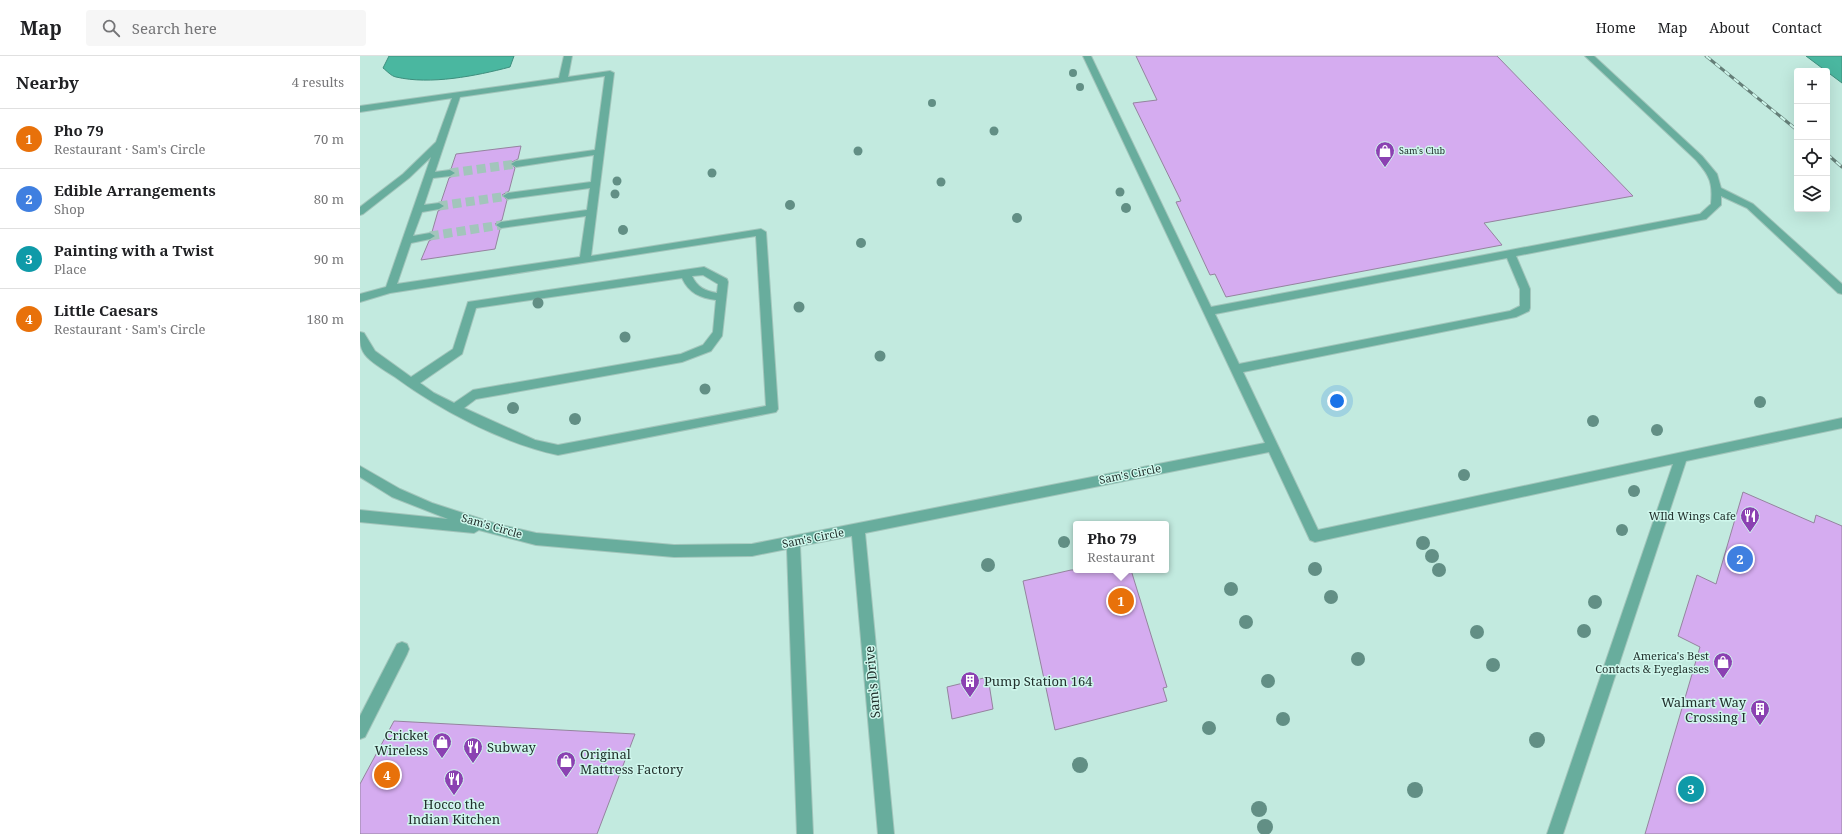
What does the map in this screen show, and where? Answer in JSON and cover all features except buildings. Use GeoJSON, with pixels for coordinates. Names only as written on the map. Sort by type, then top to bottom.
{"type":"FeatureCollection","features":[{"type":"Feature","properties":{"kind":"street"},"geometry":{"type":"LineString","coordinates":[[563,80],[568,56]]}},
{"type":"Feature","properties":{"kind":"street"},"geometry":{"type":"LineString","coordinates":[[1087,56],[1315,536],[1842,423]]}},
{"type":"Feature","properties":{"kind":"street"},"geometry":{"type":"LineString","coordinates":[[1208,311],[1703,217],[1716,205],[1717,190],[1714,175],[1699,158],[1589,56]]}},
{"type":"Feature","properties":{"kind":"street"},"geometry":{"type":"LineString","coordinates":[[360,109],[610,73],[585,260]]}},
{"type":"Feature","properties":{"kind":"street"},"geometry":{"type":"LineString","coordinates":[[390,289],[457,95]]}},
{"type":"Feature","properties":{"kind":"street"},"geometry":{"type":"LineString","coordinates":[[360,212],[406,176],[441,142]]}},
{"type":"Feature","properties":{"kind":"street"},"geometry":{"type":"LineString","coordinates":[[516,164],[600,152]]}},
{"type":"Feature","properties":{"kind":"street"},"geometry":{"type":"LineString","coordinates":[[429,176],[450,173]]}},
{"type":"Feature","properties":{"kind":"street"},"geometry":{"type":"LineString","coordinates":[[508,196],[595,184]]}},
{"type":"Feature","properties":{"kind":"street"},"geometry":{"type":"LineString","coordinates":[[1717,190],[1750,206],[1842,290]]}},
{"type":"Feature","properties":{"kind":"street"},"geometry":{"type":"LineString","coordinates":[[418,209],[439,206]]}},
{"type":"Feature","properties":{"kind":"street"},"geometry":{"type":"LineString","coordinates":[[501,225],[592,212]]}},
{"type":"Feature","properties":{"kind":"street"},"geometry":{"type":"LineString","coordinates":[[360,298],[390,289],[761,232],[772,409],[558,450],[534,445],[505,434],[430,396],[371,354],[360,336]]}},
{"type":"Feature","properties":{"kind":"street"},"geometry":{"type":"LineString","coordinates":[[407,240],[430,236]]}},
{"type":"Feature","properties":{"kind":"street"},"geometry":{"type":"LineString","coordinates":[[1236,369],[1512,314],[1525,308],[1525,289],[1510,254]]}},
{"type":"Feature","properties":{"kind":"street"},"geometry":{"type":"LineString","coordinates":[[411,383],[458,351],[472,305],[704,271],[723,282],[718,333],[707,348],[682,358],[473,395],[454,409]]}},
{"type":"Feature","properties":{"kind":"street"},"geometry":{"type":"LineString","coordinates":[[684,273],[689,285],[704,295],[722,297]]}},
{"type":"Feature","properties":{"kind":"street","name":"Sam's Circle"},"geometry":{"type":"LineString","coordinates":[[360,471],[396,493],[429,507],[497,530],[536,539],[674,551],[752,550],[1272,446]]}},
{"type":"Feature","properties":{"kind":"street"},"geometry":{"type":"LineString","coordinates":[[1555,834],[1682,457]]}},
{"type":"Feature","properties":{"kind":"street"},"geometry":{"type":"LineString","coordinates":[[360,516],[497,530]]}},
{"type":"Feature","properties":{"kind":"street","name":"Sam's Drive"},"geometry":{"type":"LineString","coordinates":[[858,529],[886,834]]}},
{"type":"Feature","properties":{"kind":"street"},"geometry":{"type":"LineString","coordinates":[[793,543],[805,834]]}},
{"type":"Feature","properties":{"kind":"street"},"geometry":{"type":"LineString","coordinates":[[360,732],[402,649]]}},
{"type":"Feature","properties":{"kind":"shaded area"},"geometry":{"type":"Polygon","coordinates":[[[389,56],[514,56],[510,67],[468,76],[438,80],[423,80],[396,77],[391,75],[383,68],[389,56]]]}},
{"type":"Feature","properties":{"kind":"shaded area"},"geometry":{"type":"Polygon","coordinates":[[[1806,56],[1842,56],[1842,83],[1830,74],[1830,68],[1822,68],[1806,56]]]}},
{"type":"Feature","properties":{"kind":"tunnel"},"geometry":{"type":"LineString","coordinates":[[450,173],[516,164]]}},
{"type":"Feature","properties":{"kind":"tunnel"},"geometry":{"type":"LineString","coordinates":[[439,206],[508,196]]}},
{"type":"Feature","properties":{"kind":"tunnel"},"geometry":{"type":"LineString","coordinates":[[430,236],[501,225]]}},
{"type":"Feature","properties":{"kind":"railway"},"geometry":{"type":"LineString","coordinates":[[1706,56],[1794,128]]}},
{"type":"Feature","properties":{"kind":"railway"},"geometry":{"type":"LineString","coordinates":[[1830,157],[1842,167]]}},
{"type":"Feature","properties":{"kind":"place","name":"Sam's Club"},"geometry":{"type":"Point","coordinates":[1385,168]}},
{"type":"Feature","properties":{"kind":"place","name":"WIld Wings Cafe"},"geometry":{"type":"Point","coordinates":[1750,533]}},
{"type":"Feature","properties":{"kind":"place","name":"Edible Arrangements"},"geometry":{"type":"Point","coordinates":[1740,559]}},
{"type":"Feature","properties":{"kind":"place","name":"Pho 79"},"geometry":{"type":"Point","coordinates":[1121,601]}},
{"type":"Feature","properties":{"kind":"place","name":"America's Best Contacts & Eyeglasses"},"geometry":{"type":"Point","coordinates":[1723,679]}},
{"type":"Feature","properties":{"kind":"place","name":"Pump Station 164"},"geometry":{"type":"Point","coordinates":[970,698]}},
{"type":"Feature","properties":{"kind":"place","name":"Walmart Way Crossing I"},"geometry":{"type":"Point","coordinates":[1760,726]}},
{"type":"Feature","properties":{"kind":"place","name":"Cricket Wireless"},"geometry":{"type":"Point","coordinates":[442,759]}},
{"type":"Feature","properties":{"kind":"place","name":"Subway"},"geometry":{"type":"Point","coordinates":[473,764]}},
{"type":"Feature","properties":{"kind":"place","name":"Little Caesars"},"geometry":{"type":"Point","coordinates":[387,775]}},
{"type":"Feature","properties":{"kind":"place","name":"Original Mattress Factory"},"geometry":{"type":"Point","coordinates":[566,778]}},
{"type":"Feature","properties":{"kind":"place","name":"Painting with a Twist"},"geometry":{"type":"Point","coordinates":[1691,789]}},
{"type":"Feature","properties":{"kind":"place","name":"Hocco the Indian Kitchen"},"geometry":{"type":"Point","coordinates":[454,796]}}]}
